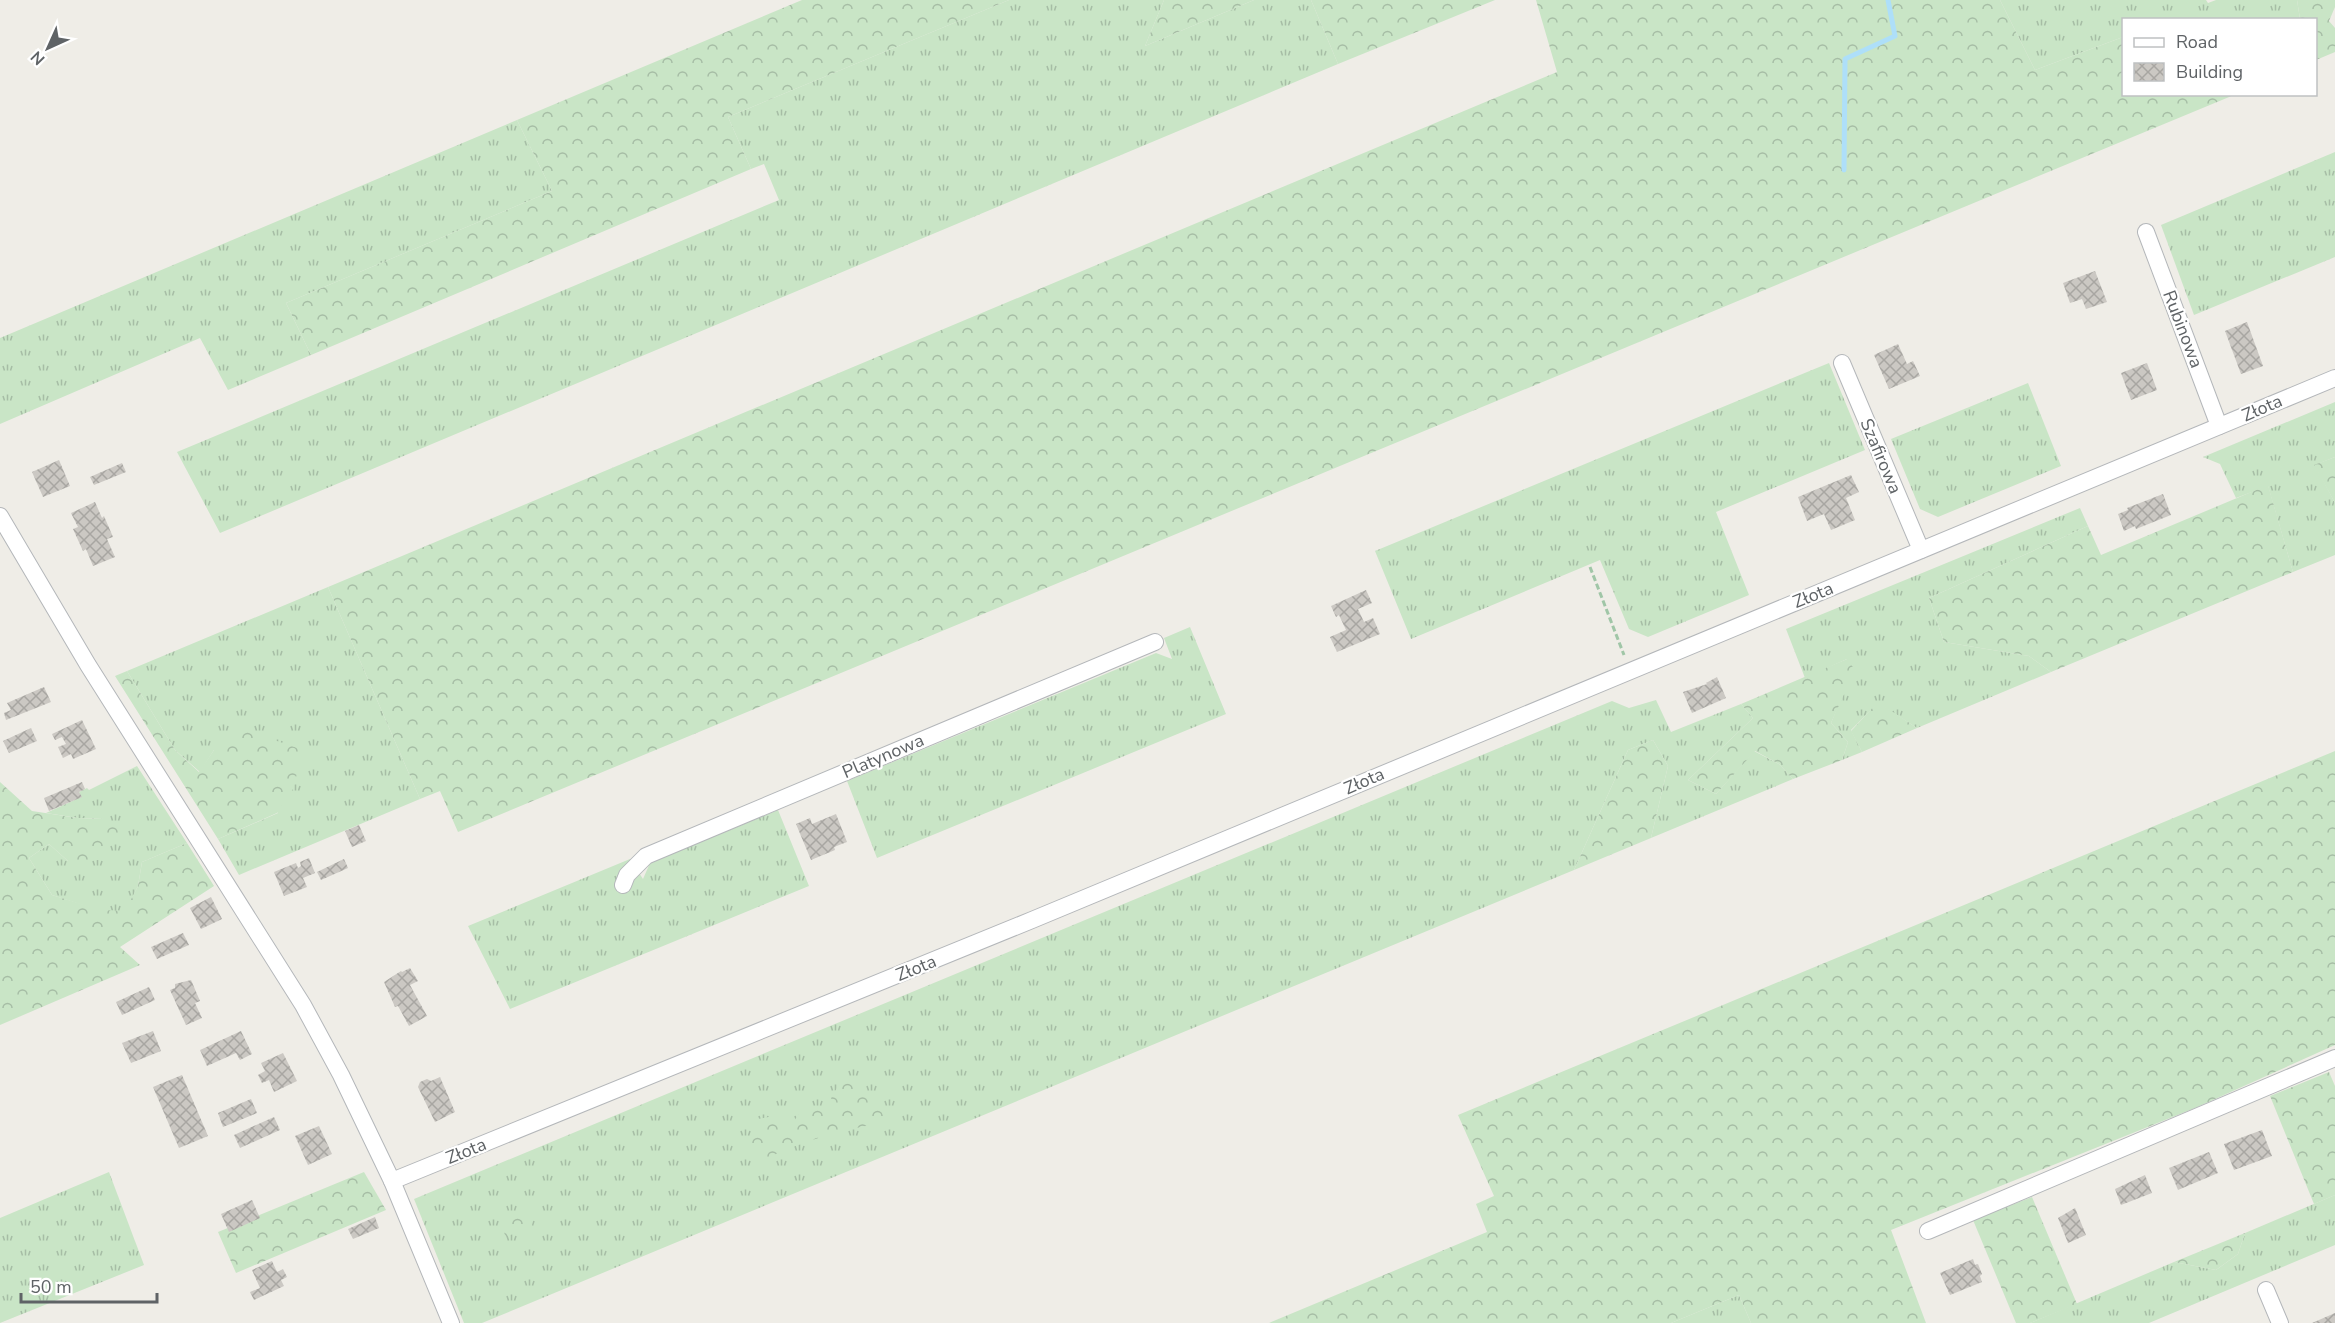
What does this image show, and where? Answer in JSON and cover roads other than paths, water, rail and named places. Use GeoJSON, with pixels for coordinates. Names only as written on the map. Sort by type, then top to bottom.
{"type":"FeatureCollection","features":[{"type":"Feature","properties":{"kind":"street","name":"Rubinowa"},"geometry":{"type":"LineString","coordinates":[[2146,232],[2219,426]]}},
{"type":"Feature","properties":{"kind":"street","name":"Szafirowa"},"geometry":{"type":"LineString","coordinates":[[1842,363],[1921,550]]}},
{"type":"Feature","properties":{"kind":"street","name":"Złota"},"geometry":{"type":"LineString","coordinates":[[392,1181],[1022,924],[2335,378]]}},
{"type":"Feature","properties":{"kind":"street"},"geometry":{"type":"LineString","coordinates":[[0,516],[88,665],[303,1005],[341,1075],[392,1181],[451,1323]]}},
{"type":"Feature","properties":{"kind":"street","name":"Platynowa"},"geometry":{"type":"LineString","coordinates":[[623,885],[627,875],[646,856],[1155,642]]}},
{"type":"Feature","properties":{"kind":"street"},"geometry":{"type":"LineString","coordinates":[[1928,1231],[2335,1058]]}},
{"type":"Feature","properties":{"kind":"street"},"geometry":{"type":"LineString","coordinates":[[2266,1290],[2280,1323]]}},
{"type":"Feature","properties":{"kind":"waterway"},"geometry":{"type":"LineString","coordinates":[[1844,170],[1845,59],[1895,36],[1888,0]]}}]}
